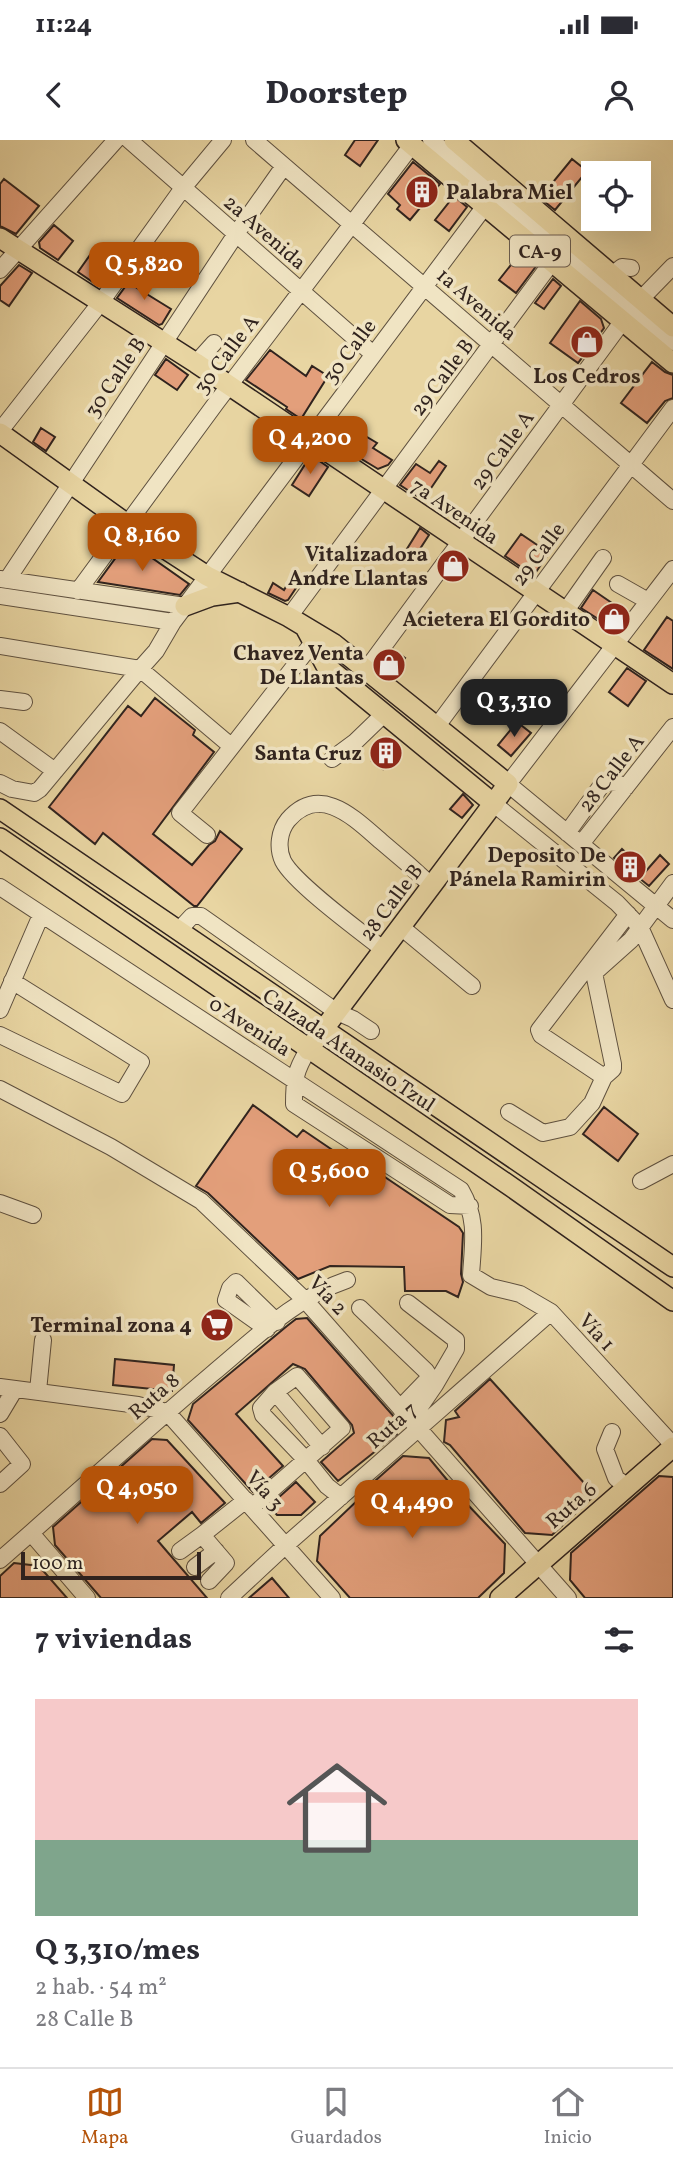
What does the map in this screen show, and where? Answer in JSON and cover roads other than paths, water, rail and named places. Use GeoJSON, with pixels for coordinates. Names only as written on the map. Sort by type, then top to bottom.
{"type":"FeatureCollection","features":[{"type":"Feature","properties":{"kind":"main road","name":"CA-9"},"geometry":{"type":"LineString","coordinates":[[454,140],[636,281],[673,327]]}},
{"type":"Feature","properties":{"kind":"main road","name":"CA-9"},"geometry":{"type":"LineString","coordinates":[[409,142],[673,363]]}},
{"type":"Feature","properties":{"kind":"main road","name":"7a Avenida"},"geometry":{"type":"LineString","coordinates":[[0,238],[197,363],[673,684]]}},
{"type":"Feature","properties":{"kind":"main road"},"geometry":{"type":"LineString","coordinates":[[0,432],[127,524],[207,576],[289,617],[313,636],[334,644],[508,784]]}},
{"type":"Feature","properties":{"kind":"main road"},"geometry":{"type":"LineString","coordinates":[[185,606],[212,596],[241,592]]}},
{"type":"Feature","properties":{"kind":"main road"},"geometry":{"type":"LineString","coordinates":[[313,636],[326,666],[494,804]]}},
{"type":"Feature","properties":{"kind":"main road","name":"28 Calle B"},"geometry":{"type":"LineString","coordinates":[[308,1050],[508,784]]}},
{"type":"Feature","properties":{"kind":"main road","name":"Calzada Atanasio Tzul"},"geometry":{"type":"LineString","coordinates":[[0,809],[673,1267]]}},
{"type":"Feature","properties":{"kind":"main road","name":"Calzada Atanasio Tzul"},"geometry":{"type":"LineString","coordinates":[[0,838],[513,1188],[673,1301]]}},
{"type":"Feature","properties":{"kind":"main road","name":"Ruta 6"},"geometry":{"type":"LineString","coordinates":[[500,1598],[673,1446]]}},
{"type":"Feature","properties":{"kind":"street"},"geometry":{"type":"LineString","coordinates":[[0,270],[116,140]]}},
{"type":"Feature","properties":{"kind":"street","name":"2a Avenida"},"geometry":{"type":"LineString","coordinates":[[130,140],[373,354]]}},
{"type":"Feature","properties":{"kind":"street"},"geometry":{"type":"LineString","coordinates":[[0,432],[102,302],[183,188],[223,140]]}},
{"type":"Feature","properties":{"kind":"street","name":"1a Avenida"},"geometry":{"type":"LineString","coordinates":[[254,140],[631,464],[670,491]]}},
{"type":"Feature","properties":{"kind":"street"},"geometry":{"type":"LineString","coordinates":[[431,140],[673,342]]}},
{"type":"Feature","properties":{"kind":"street","name":"30 Calle A"},"geometry":{"type":"LineString","coordinates":[[78,591],[352,224],[409,142]]}},
{"type":"Feature","properties":{"kind":"street","name":"30 Calle B"},"geometry":{"type":"LineString","coordinates":[[4,579],[284,166]]}},
{"type":"Feature","properties":{"kind":"street","name":"30 Calle"},"geometry":{"type":"LineString","coordinates":[[0,783],[12,789],[34,793],[156,651],[173,622],[207,576],[485,206]]}},
{"type":"Feature","properties":{"kind":"street","name":"29 Calle B"},"geometry":{"type":"LineString","coordinates":[[289,617],[552,262]]}},
{"type":"Feature","properties":{"kind":"street"},"geometry":{"type":"LineString","coordinates":[[636,281],[673,266]]}},
{"type":"Feature","properties":{"kind":"street","name":"29 Calle A"},"geometry":{"type":"LineString","coordinates":[[366,670],[622,322]]}},
{"type":"Feature","properties":{"kind":"street"},"geometry":{"type":"LineString","coordinates":[[197,363],[214,342]]}},
{"type":"Feature","properties":{"kind":"street","name":"29 Calle"},"geometry":{"type":"LineString","coordinates":[[437,726],[673,408]]}},
{"type":"Feature","properties":{"kind":"street"},"geometry":{"type":"LineString","coordinates":[[560,609],[598,555]]}},
{"type":"Feature","properties":{"kind":"street","name":"28 Calle B"},"geometry":{"type":"LineString","coordinates":[[508,784],[673,569]]}},
{"type":"Feature","properties":{"kind":"street"},"geometry":{"type":"LineString","coordinates":[[4,579],[185,606]]}},
{"type":"Feature","properties":{"kind":"street"},"geometry":{"type":"LineString","coordinates":[[618,584],[648,601]]}},
{"type":"Feature","properties":{"kind":"street"},"geometry":{"type":"LineString","coordinates":[[0,596],[173,622]]}},
{"type":"Feature","properties":{"kind":"street"},"geometry":{"type":"LineString","coordinates":[[207,835],[180,813],[313,636]]}},
{"type":"Feature","properties":{"kind":"street"},"geometry":{"type":"LineString","coordinates":[[0,646],[140,669],[231,746]]}},
{"type":"Feature","properties":{"kind":"street"},"geometry":{"type":"LineString","coordinates":[[0,699],[24,702]]}},
{"type":"Feature","properties":{"kind":"street"},"geometry":{"type":"LineString","coordinates":[[332,759],[355,742],[384,714]]}},
{"type":"Feature","properties":{"kind":"street","name":"28 Calle A"},"geometry":{"type":"LineString","coordinates":[[581,844],[673,727]]}},
{"type":"Feature","properties":{"kind":"street"},"geometry":{"type":"LineString","coordinates":[[0,731],[55,771]]}},
{"type":"Feature","properties":{"kind":"street"},"geometry":{"type":"LineString","coordinates":[[568,833],[604,782],[626,787]]}},
{"type":"Feature","properties":{"kind":"street"},"geometry":{"type":"LineString","coordinates":[[508,784],[673,920]]}},
{"type":"Feature","properties":{"kind":"street"},"geometry":{"type":"LineString","coordinates":[[494,804],[617,903],[640,927],[673,1000]]}},
{"type":"Feature","properties":{"kind":"street"},"geometry":{"type":"LineString","coordinates":[[384,950],[296,878],[283,861],[279,846],[283,827],[295,813],[310,805],[332,806],[351,814],[432,886]]}},
{"type":"Feature","properties":{"kind":"street"},"geometry":{"type":"LineString","coordinates":[[604,1077],[541,1035],[539,1030],[620,939],[640,927],[673,883]]}},
{"type":"Feature","properties":{"kind":"street","name":"0 Avenida"},"geometry":{"type":"LineString","coordinates":[[0,887],[461,1190],[470,1206]]}},
{"type":"Feature","properties":{"kind":"street"},"geometry":{"type":"LineString","coordinates":[[509,1112],[543,1132],[570,1126],[592,1103],[604,1077],[613,1069],[594,973],[620,939],[628,914]]}},
{"type":"Feature","properties":{"kind":"street"},"geometry":{"type":"LineString","coordinates":[[0,1010],[41,915]]}},
{"type":"Feature","properties":{"kind":"street"},"geometry":{"type":"LineString","coordinates":[[179,930],[192,916],[201,916],[337,1012],[353,1018],[371,1031]]}},
{"type":"Feature","properties":{"kind":"street"},"geometry":{"type":"LineString","coordinates":[[401,928],[472,986]]}},
{"type":"Feature","properties":{"kind":"street"},"geometry":{"type":"LineString","coordinates":[[0,1035],[122,1094],[141,1062],[12,981]]}},
{"type":"Feature","properties":{"kind":"street","name":"28 Calle B"},"geometry":{"type":"LineString","coordinates":[[308,1050],[294,1079],[294,1104],[450,1205],[470,1206]]}},
{"type":"Feature","properties":{"kind":"street","name":"Vía 2"},"geometry":{"type":"LineString","coordinates":[[0,1089],[111,1147],[201,1201],[305,1300],[568,1598]]}},
{"type":"Feature","properties":{"kind":"street"},"geometry":{"type":"LineString","coordinates":[[641,1181],[673,1164]]}},
{"type":"Feature","properties":{"kind":"street"},"geometry":{"type":"LineString","coordinates":[[0,1203],[33,1215]]}},
{"type":"Feature","properties":{"kind":"street","name":"Vía 1"},"geometry":{"type":"LineString","coordinates":[[470,1206],[474,1223],[471,1275],[491,1287],[520,1294],[551,1312],[673,1446]]}},
{"type":"Feature","properties":{"kind":"street","name":"Ruta 8"},"geometry":{"type":"LineString","coordinates":[[3,1551],[31,1533],[167,1412],[305,1300],[327,1287],[347,1280]]}},
{"type":"Feature","properties":{"kind":"street"},"geometry":{"type":"LineString","coordinates":[[408,1303],[456,1340],[456,1349],[410,1419]]}},
{"type":"Feature","properties":{"kind":"street"},"geometry":{"type":"LineString","coordinates":[[360,1308],[433,1381]]}},
{"type":"Feature","properties":{"kind":"street","name":"Ruta 7"},"geometry":{"type":"LineString","coordinates":[[229,1598],[341,1497],[410,1419],[551,1312]]}},
{"type":"Feature","properties":{"kind":"street"},"geometry":{"type":"LineString","coordinates":[[38,1391],[43,1340]]}},
{"type":"Feature","properties":{"kind":"street"},"geometry":{"type":"LineString","coordinates":[[180,1551],[306,1460],[342,1428],[297,1376],[275,1392],[261,1408],[263,1415],[306,1460],[327,1486],[341,1497]]}},
{"type":"Feature","properties":{"kind":"street"},"geometry":{"type":"LineString","coordinates":[[0,1413],[8,1388],[138,1405],[167,1412]]}},
{"type":"Feature","properties":{"kind":"street"},"geometry":{"type":"LineString","coordinates":[[275,1392],[322,1447]]}},
{"type":"Feature","properties":{"kind":"street","name":"Vía 3"},"geometry":{"type":"LineString","coordinates":[[167,1412],[332,1598]]}},
{"type":"Feature","properties":{"kind":"street"},"geometry":{"type":"LineString","coordinates":[[612,1433],[605,1449],[616,1478],[627,1487]]}},
{"type":"Feature","properties":{"kind":"street"},"geometry":{"type":"LineString","coordinates":[[0,1436],[22,1464],[0,1484]]}},
{"type":"Feature","properties":{"kind":"street"},"geometry":{"type":"LineString","coordinates":[[31,1533],[86,1598]]}},
{"type":"Feature","properties":{"kind":"street"},"geometry":{"type":"LineString","coordinates":[[202,1535],[226,1563],[209,1581]]}},
{"type":"Feature","properties":{"kind":"street"},"geometry":{"type":"LineString","coordinates":[[195,1567],[216,1550]]}},
{"type":"Feature","properties":{"kind":"place","name":"Palabra Miel"},"geometry":{"type":"Point","coordinates":[422,192]}},
{"type":"Feature","properties":{"kind":"place","name":"Los Cedros"},"geometry":{"type":"Point","coordinates":[587,342]}},
{"type":"Feature","properties":{"kind":"place","name":"Vitalizadora Andre Llantas"},"geometry":{"type":"Point","coordinates":[453,566]}},
{"type":"Feature","properties":{"kind":"place","name":"Acietera El Gordito"},"geometry":{"type":"Point","coordinates":[614,619]}},
{"type":"Feature","properties":{"kind":"place","name":"Chavez Venta De Llantas"},"geometry":{"type":"Point","coordinates":[389,665]}},
{"type":"Feature","properties":{"kind":"place","name":"Santa Cruz"},"geometry":{"type":"Point","coordinates":[386,753]}},
{"type":"Feature","properties":{"kind":"place","name":"Deposito De Pánela Ramirin"},"geometry":{"type":"Point","coordinates":[630,867]}},
{"type":"Feature","properties":{"kind":"place","name":"Terminal zona 4"},"geometry":{"type":"Point","coordinates":[217,1325]}}]}
